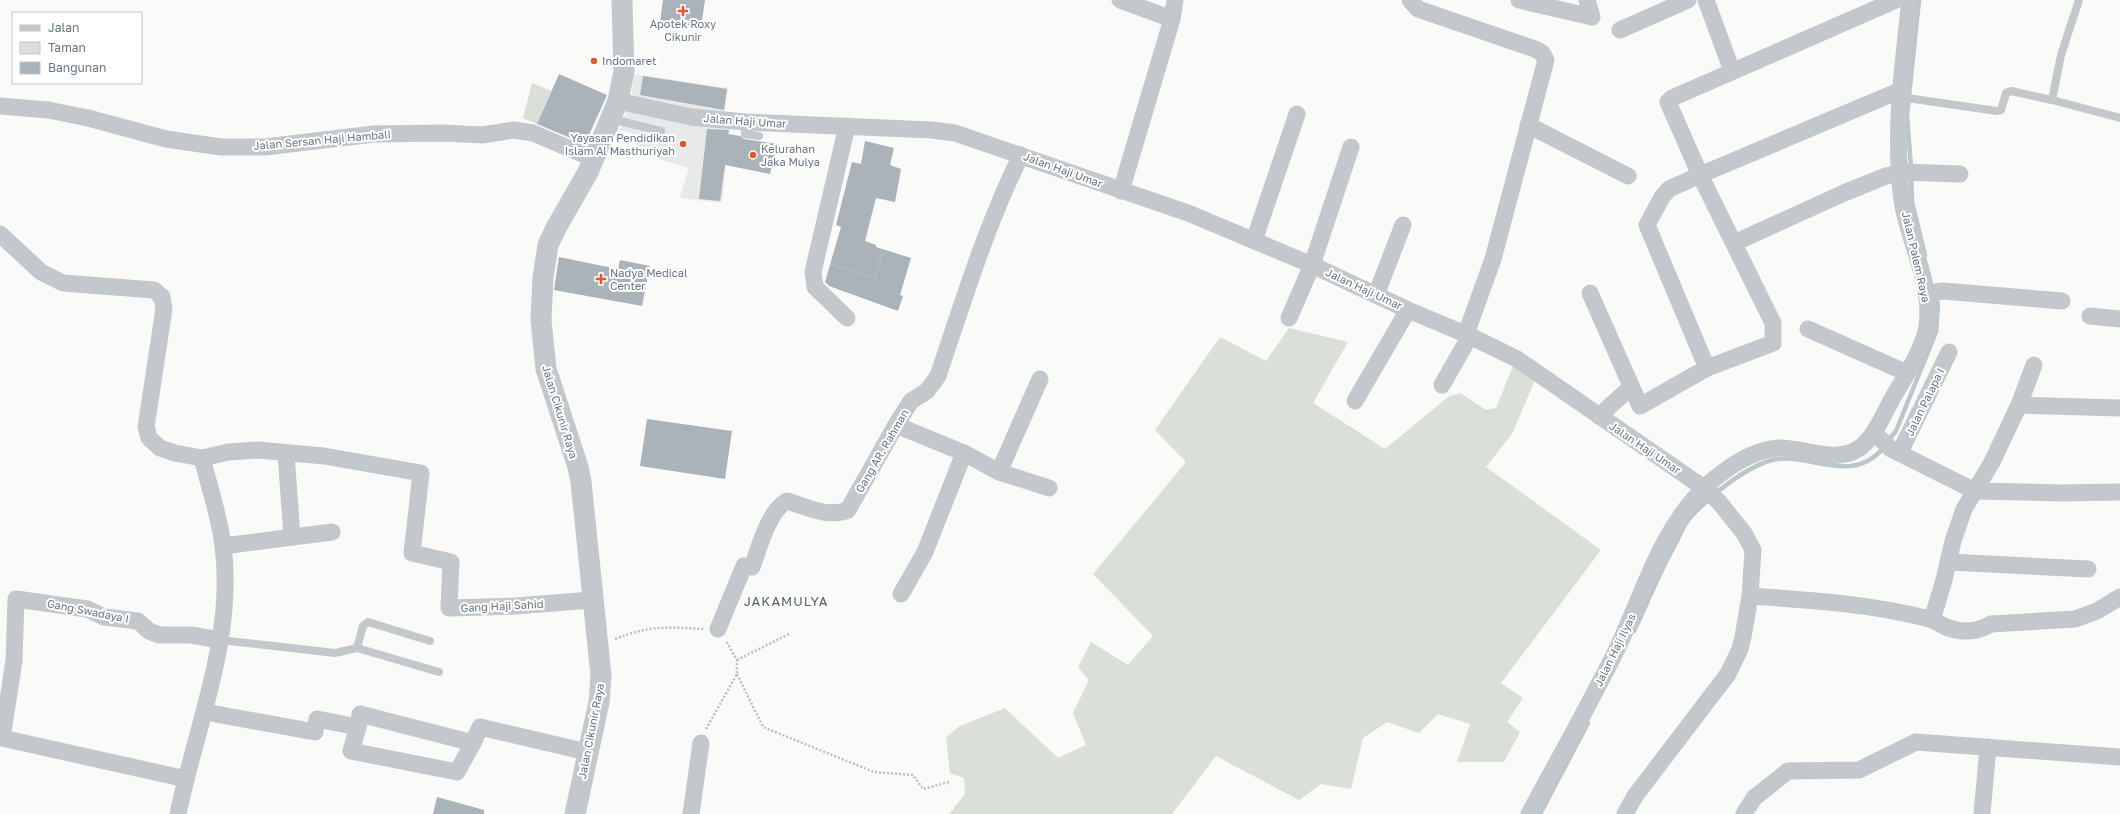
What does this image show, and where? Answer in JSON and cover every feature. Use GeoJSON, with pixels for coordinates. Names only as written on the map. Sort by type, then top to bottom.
{"type":"FeatureCollection","features":[{"type":"Feature","properties":{"kind":"street","name":"Jalan Cikunir Raya"},"geometry":{"type":"LineString","coordinates":[[575,814],[600,688],[598,646],[592,600],[581,482],[578,467],[546,369],[541,320],[543,278],[548,245],[594,160],[615,110],[624,71],[622,0]]}},
{"type":"Feature","properties":{"kind":"street"},"geometry":{"type":"LineString","coordinates":[[1120,0],[1172,19]]}},
{"type":"Feature","properties":{"kind":"street"},"geometry":{"type":"LineString","coordinates":[[1121,191],[1172,19],[1175,0]]}},
{"type":"Feature","properties":{"kind":"street"},"geometry":{"type":"LineString","coordinates":[[1410,0],[1418,9],[1536,49],[1542,53],[1546,60],[1515,179],[1468,335],[1442,385]]}},
{"type":"Feature","properties":{"kind":"street"},"geometry":{"type":"LineString","coordinates":[[1519,0],[1592,17],[1587,0]]}},
{"type":"Feature","properties":{"kind":"street"},"geometry":{"type":"LineString","coordinates":[[1620,30],[1688,0]]}},
{"type":"Feature","properties":{"kind":"street"},"geometry":{"type":"LineString","coordinates":[[1706,0],[1732,71]]}},
{"type":"Feature","properties":{"kind":"street"},"geometry":{"type":"LineString","coordinates":[[1590,293],[1640,406],[1707,368],[1773,343],[1773,323],[1700,175],[1668,102],[1672,98],[1732,71],[1896,0]]}},
{"type":"Feature","properties":{"kind":"street","name":"Jalan Palem Raya"},"geometry":{"type":"LineString","coordinates":[[1711,494],[1734,464],[1758,453],[1779,448],[1822,454],[1842,455],[1859,449],[1886,443],[1907,373],[1925,334],[1933,292],[1901,196],[1906,172],[1898,127],[1905,97],[1910,0]]}},
{"type":"Feature","properties":{"kind":"street"},"geometry":{"type":"LineString","coordinates":[[1707,368],[1648,226],[1662,197],[1669,189],[1700,175],[1894,93],[1905,97]]}},
{"type":"Feature","properties":{"kind":"street","name":"Jalan Sersan Haji Hambali"},"geometry":{"type":"LineString","coordinates":[[0,106],[48,110],[88,118],[166,139],[221,147],[265,147],[374,134],[443,132],[482,135],[514,130],[533,133],[594,160]]}},
{"type":"Feature","properties":{"kind":"street","name":"Jalan Haji Umar"},"geometry":{"type":"LineString","coordinates":[[615,110],[746,122],[932,130],[955,133],[1188,213],[1312,265],[1408,310],[1468,335],[1517,359],[1711,494],[1744,533],[1753,550],[1750,596],[1740,649],[1728,674],[1635,796],[1625,814]]}},
{"type":"Feature","properties":{"kind":"street"},"geometry":{"type":"LineString","coordinates":[[1254,241],[1296,114]]}},
{"type":"Feature","properties":{"kind":"street"},"geometry":{"type":"LineString","coordinates":[[1528,125],[1628,176]]}},
{"type":"Feature","properties":{"kind":"street"},"geometry":{"type":"LineString","coordinates":[[847,126],[813,272],[814,287],[847,318]]}},
{"type":"Feature","properties":{"kind":"street"},"geometry":{"type":"LineString","coordinates":[[1288,318],[1312,265],[1351,147]]}},
{"type":"Feature","properties":{"kind":"street","name":"Gang AR. Rahman"},"geometry":{"type":"LineString","coordinates":[[718,629],[744,566],[752,567],[771,520],[781,505],[787,502],[830,514],[840,514],[848,510],[911,401],[927,391],[938,376],[1000,196],[1021,155]]}},
{"type":"Feature","properties":{"kind":"street"},"geometry":{"type":"LineString","coordinates":[[1734,243],[1844,193],[1906,172],[1960,174]]}},
{"type":"Feature","properties":{"kind":"street"},"geometry":{"type":"LineString","coordinates":[[1376,294],[1403,226]]}},
{"type":"Feature","properties":{"kind":"street"},"geometry":{"type":"LineString","coordinates":[[0,234],[41,272],[62,283],[154,290],[162,297],[164,309],[146,426],[149,438],[160,448],[174,453],[202,458],[228,452],[258,450],[286,453],[292,537]]}},
{"type":"Feature","properties":{"kind":"street"},"geometry":{"type":"LineString","coordinates":[[1933,292],[2062,301]]}},
{"type":"Feature","properties":{"kind":"street"},"geometry":{"type":"LineString","coordinates":[[1355,401],[1408,310]]}},
{"type":"Feature","properties":{"kind":"street"},"geometry":{"type":"LineString","coordinates":[[2090,316],[2120,319]]}},
{"type":"Feature","properties":{"kind":"street"},"geometry":{"type":"LineString","coordinates":[[1808,329],[1907,373]]}},
{"type":"Feature","properties":{"kind":"street","name":"Jalan Palapa I"},"geometry":{"type":"LineString","coordinates":[[1886,443],[1949,352]]}},
{"type":"Feature","properties":{"kind":"street"},"geometry":{"type":"LineString","coordinates":[[1932,620],[1959,522],[1964,509],[1975,492],[2020,406],[2034,365]]}},
{"type":"Feature","properties":{"kind":"street"},"geometry":{"type":"LineString","coordinates":[[999,472],[1040,379]]}},
{"type":"Feature","properties":{"kind":"street"},"geometry":{"type":"LineString","coordinates":[[1599,416],[1631,387]]}},
{"type":"Feature","properties":{"kind":"street"},"geometry":{"type":"LineString","coordinates":[[2020,406],[2120,408]]}},
{"type":"Feature","properties":{"kind":"street"},"geometry":{"type":"LineString","coordinates":[[896,425],[964,453],[999,472],[1049,488]]}},
{"type":"Feature","properties":{"kind":"street"},"geometry":{"type":"LineString","coordinates":[[1886,443],[1975,492],[2120,492]]}},
{"type":"Feature","properties":{"kind":"street","name":"Gang Haji Sahid"},"geometry":{"type":"LineString","coordinates":[[286,453],[324,456],[421,473],[412,553],[451,562],[449,608],[516,606],[592,600]]}},
{"type":"Feature","properties":{"kind":"street"},"geometry":{"type":"LineString","coordinates":[[901,594],[925,552],[964,453]]}},
{"type":"Feature","properties":{"kind":"street"},"geometry":{"type":"LineString","coordinates":[[178,814],[186,779],[205,712],[220,640],[225,577],[223,546],[202,458]]}},
{"type":"Feature","properties":{"kind":"street","name":"Jalan Haji Ilyas"},"geometry":{"type":"LineString","coordinates":[[1529,814],[1615,652],[1677,519],[1711,494]]}},
{"type":"Feature","properties":{"kind":"street"},"geometry":{"type":"LineString","coordinates":[[223,546],[332,532]]}},
{"type":"Feature","properties":{"kind":"street"},"geometry":{"type":"LineString","coordinates":[[1949,562],[2088,569]]}},
{"type":"Feature","properties":{"kind":"street"},"geometry":{"type":"LineString","coordinates":[[1750,596],[1823,600],[1876,608],[1932,620],[1946,627],[1969,631],[1980,629],[1991,624],[2075,619],[2097,611],[2120,597]]}},
{"type":"Feature","properties":{"kind":"street","name":"Gang Swadaya I"},"geometry":{"type":"LineString","coordinates":[[186,779],[2,738],[14,661],[16,598],[87,609],[104,617],[138,621],[149,631],[159,635],[191,635],[220,640]]}},
{"type":"Feature","properties":{"kind":"street"},"geometry":{"type":"LineString","coordinates":[[205,712],[315,732],[317,719],[358,727]]}},
{"type":"Feature","properties":{"kind":"street"},"geometry":{"type":"LineString","coordinates":[[473,743],[360,714],[351,751],[457,772],[473,743],[480,727],[587,752]]}},
{"type":"Feature","properties":{"kind":"street"},"geometry":{"type":"LineString","coordinates":[[1744,814],[1754,798],[1788,771],[1859,770],[1916,742],[2120,757]]}},
{"type":"Feature","properties":{"kind":"street"},"geometry":{"type":"LineString","coordinates":[[690,814],[701,743]]}},
{"type":"Feature","properties":{"kind":"street"},"geometry":{"type":"LineString","coordinates":[[1982,814],[1988,748]]}},
{"type":"Feature","properties":{"kind":"lane"},"geometry":{"type":"LineString","coordinates":[[2052,100],[2061,55],[2079,0]]}},
{"type":"Feature","properties":{"kind":"lane"},"geometry":{"type":"LineString","coordinates":[[1905,97],[1997,111],[2001,110],[2006,93],[2011,91],[2120,118]]}},
{"type":"Feature","properties":{"kind":"lane"},"geometry":{"type":"LineString","coordinates":[[615,110],[661,131]]}},
{"type":"Feature","properties":{"kind":"lane"},"geometry":{"type":"LineString","coordinates":[[746,122],[745,134],[759,136]]}},
{"type":"Feature","properties":{"kind":"lane"},"geometry":{"type":"LineString","coordinates":[[357,648],[363,626],[368,622],[430,641]]}},
{"type":"Feature","properties":{"kind":"lane"},"geometry":{"type":"LineString","coordinates":[[220,640],[335,653],[357,648],[439,672]]}},
{"type":"Feature","properties":{"kind":"path"},"geometry":{"type":"LineString","coordinates":[[816,260],[874,278],[883,254]]}},
{"type":"Feature","properties":{"kind":"path"},"geometry":{"type":"LineString","coordinates":[[598,646],[638,630],[658,626],[718,629],[737,660],[737,674],[763,727],[874,772],[913,775],[923,789],[949,782]]}},
{"type":"Feature","properties":{"kind":"path"},"geometry":{"type":"LineString","coordinates":[[737,660],[789,634]]}},
{"type":"Feature","properties":{"kind":"path"},"geometry":{"type":"LineString","coordinates":[[701,743],[737,674]]}},
{"type":"Feature","properties":{"kind":"shaded area","name":"Yayasan Pendidikan Islam Al Masthuriyah"},"geometry":{"type":"Polygon","coordinates":[[[634,74],[728,88],[722,126],[730,129],[722,203],[680,198],[689,168],[634,152],[639,135],[619,130],[631,101],[634,74]]]}},
{"type":"Feature","properties":{"kind":"green space"},"geometry":{"type":"Polygon","coordinates":[[[532,83],[551,91],[537,124],[523,118],[532,83]]]}},
{"type":"Feature","properties":{"kind":"green space"},"geometry":{"type":"Polygon","coordinates":[[[1289,328],[1348,342],[1313,403],[1385,449],[1448,397],[1460,393],[1486,410],[1496,408],[1513,366],[1535,380],[1512,434],[1486,467],[1601,550],[1501,683],[1523,698],[1507,722],[1520,732],[1504,762],[1457,762],[1470,724],[1438,714],[1419,733],[1387,722],[1363,738],[1351,789],[1321,784],[1299,800],[1216,756],[1172,814],[949,814],[965,794],[964,778],[950,773],[946,737],[960,726],[1005,708],[1058,758],[1086,745],[1073,713],[1089,680],[1078,667],[1091,642],[1128,665],[1153,636],[1093,574],[1186,462],[1155,430],[1220,337],[1266,361],[1289,328]]]}},
{"type":"Feature","properties":{"kind":"building","name":"Apotek Roxy Cikunir"},"geometry":{"type":"Polygon","coordinates":[[[663,0],[705,0],[701,27],[660,22],[663,0]]]}},
{"type":"Feature","properties":{"kind":"building"},"geometry":{"type":"Polygon","coordinates":[[[559,74],[607,95],[585,144],[537,124],[559,74]]]}},
{"type":"Feature","properties":{"kind":"building"},"geometry":{"type":"Polygon","coordinates":[[[643,76],[727,89],[724,110],[640,95],[643,76]]]}},
{"type":"Feature","properties":{"kind":"building"},"geometry":{"type":"Polygon","coordinates":[[[707,129],[729,130],[728,134],[740,136],[744,139],[777,144],[770,174],[725,165],[720,201],[699,199],[707,129]]]}},
{"type":"Feature","properties":{"kind":"building"},"geometry":{"type":"Polygon","coordinates":[[[865,141],[894,148],[890,165],[901,169],[895,202],[876,198],[865,241],[876,245],[876,247],[911,258],[900,295],[903,296],[898,311],[829,286],[825,282],[841,227],[836,225],[852,162],[861,164],[865,141]]]}},
{"type":"Feature","properties":{"kind":"building","name":"Nadya Medical Center"},"geometry":{"type":"Polygon","coordinates":[[[559,257],[618,269],[620,260],[650,266],[642,306],[554,290],[559,257]]]}},
{"type":"Feature","properties":{"kind":"building"},"geometry":{"type":"Polygon","coordinates":[[[647,419],[732,431],[725,479],[640,466],[647,419]]]}},
{"type":"Feature","properties":{"kind":"building"},"geometry":{"type":"Polygon","coordinates":[[[437,797],[484,810],[484,814],[433,814],[437,797]]]}},
{"type":"Feature","properties":{"kind":"waterway"},"geometry":{"type":"LineString","coordinates":[[1911,168],[1907,115],[1919,0]]}},
{"type":"Feature","properties":{"kind":"waterway"},"geometry":{"type":"LineString","coordinates":[[1911,176],[1912,202],[1925,255]]}},
{"type":"Feature","properties":{"kind":"waterway"},"geometry":{"type":"LineString","coordinates":[[1888,441],[1896,431],[1936,332],[1938,305],[1935,295]]}},
{"type":"Feature","properties":{"kind":"waterway"},"geometry":{"type":"LineString","coordinates":[[1634,631],[1659,576],[1685,525],[1705,502],[1726,485],[1748,470],[1769,461],[1783,459],[1828,465],[1857,465],[1871,459],[1884,447]]}},
{"type":"Feature","properties":{"kind":"waterway"},"geometry":{"type":"LineString","coordinates":[[1540,814],[1588,723]]}},
{"type":"Feature","properties":{"kind":"place","name":"Apotek Roxy Cikunir"},"geometry":{"type":"Point","coordinates":[683,11]}},
{"type":"Feature","properties":{"kind":"place","name":"Indomaret"},"geometry":{"type":"Point","coordinates":[594,61]}},
{"type":"Feature","properties":{"kind":"place","name":"Yayasan Pendidikan Islam Al Masthuriyah"},"geometry":{"type":"Point","coordinates":[683,144]}},
{"type":"Feature","properties":{"kind":"place","name":"Kelurahan Jaka Mulya"},"geometry":{"type":"Point","coordinates":[753,155]}},
{"type":"Feature","properties":{"kind":"place","name":"Nadya Medical Center"},"geometry":{"type":"Point","coordinates":[601,279]}},
{"type":"Feature","properties":{"kind":"district","name":"JAKAMULYA"},"geometry":{"type":"Point","coordinates":[786,601]}}]}
